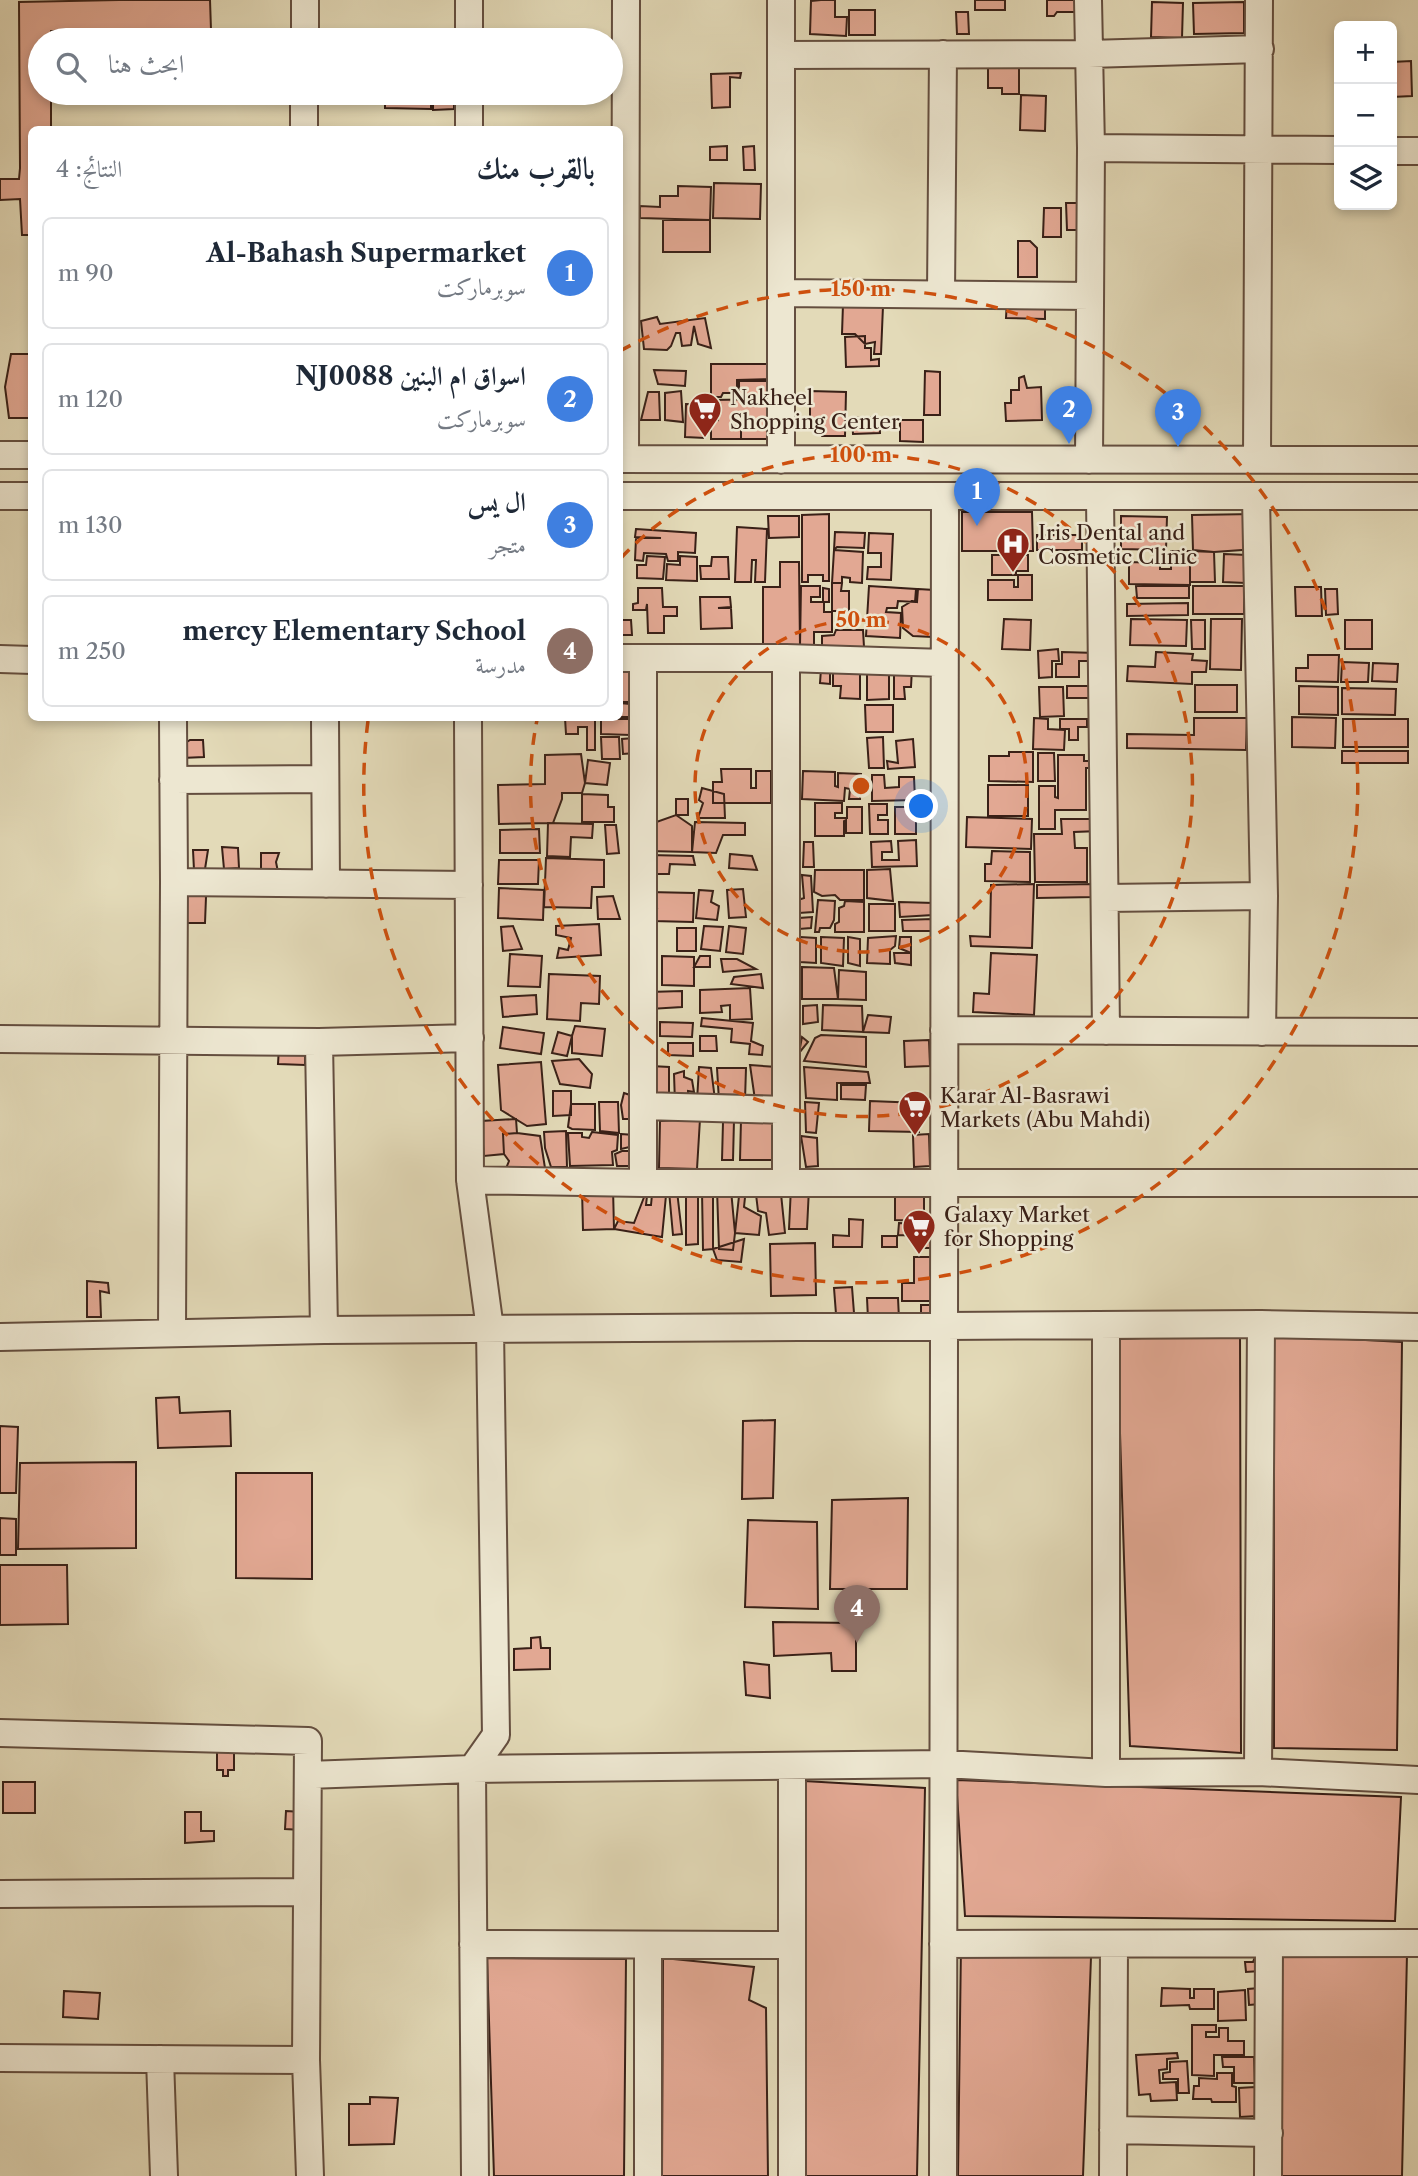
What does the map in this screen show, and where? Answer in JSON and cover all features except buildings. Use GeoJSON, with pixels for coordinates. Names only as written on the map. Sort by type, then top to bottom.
{"type":"FeatureCollection","features":[{"type":"Feature","properties":{"kind":"street"},"geometry":{"type":"LineString","coordinates":[[305,0],[305,28]]}},
{"type":"Feature","properties":{"kind":"street"},"geometry":{"type":"LineString","coordinates":[[469,0],[469,28]]}},
{"type":"Feature","properties":{"kind":"street"},"geometry":{"type":"LineString","coordinates":[[623,33],[626,0]]}},
{"type":"Feature","properties":{"kind":"street"},"geometry":{"type":"LineString","coordinates":[[781,0],[781,460]]}},
{"type":"Feature","properties":{"kind":"street"},"geometry":{"type":"LineString","coordinates":[[1088,0],[1091,148],[1089,460]]}},
{"type":"Feature","properties":{"kind":"street"},"geometry":{"type":"LineString","coordinates":[[1257,459],[1259,0]]}},
{"type":"Feature","properties":{"kind":"street"},"geometry":{"type":"LineString","coordinates":[[781,55],[1089,54],[1259,50]]}},
{"type":"Feature","properties":{"kind":"street"},"geometry":{"type":"LineString","coordinates":[[941,294],[943,54]]}},
{"type":"Feature","properties":{"kind":"street"},"geometry":{"type":"LineString","coordinates":[[304,105],[304,126]]}},
{"type":"Feature","properties":{"kind":"street"},"geometry":{"type":"LineString","coordinates":[[469,105],[469,126]]}},
{"type":"Feature","properties":{"kind":"street"},"geometry":{"type":"LineString","coordinates":[[619,105],[619,126]]}},
{"type":"Feature","properties":{"kind":"street"},"geometry":{"type":"LineString","coordinates":[[1091,148],[1334,150]]}},
{"type":"Feature","properties":{"kind":"street"},"geometry":{"type":"LineString","coordinates":[[1397,151],[1418,152]]}},
{"type":"Feature","properties":{"kind":"street"},"geometry":{"type":"LineString","coordinates":[[781,293],[1090,296]]}},
{"type":"Feature","properties":{"kind":"street"},"geometry":{"type":"LineString","coordinates":[[0,455],[28,455]]}},
{"type":"Feature","properties":{"kind":"street"},"geometry":{"type":"LineString","coordinates":[[623,459],[1418,460]]}},
{"type":"Feature","properties":{"kind":"street"},"geometry":{"type":"LineString","coordinates":[[1371,496],[1377,490],[1381,477],[1379,464],[1375,459]]}},
{"type":"Feature","properties":{"kind":"street"},"geometry":{"type":"LineString","coordinates":[[0,496],[28,496]]}},
{"type":"Feature","properties":{"kind":"street"},"geometry":{"type":"LineString","coordinates":[[623,496],[1418,496]]}},
{"type":"Feature","properties":{"kind":"street"},"geometry":{"type":"LineString","coordinates":[[1100,496],[1106,1031]]}},
{"type":"Feature","properties":{"kind":"street"},"geometry":{"type":"LineString","coordinates":[[943,2176],[945,497]]}},
{"type":"Feature","properties":{"kind":"street"},"geometry":{"type":"LineString","coordinates":[[1256,497],[1264,896],[1262,1032]]}},
{"type":"Feature","properties":{"kind":"street"},"geometry":{"type":"LineString","coordinates":[[643,1182],[644,1106],[631,658],[786,658],[944,663]]}},
{"type":"Feature","properties":{"kind":"street"},"geometry":{"type":"LineString","coordinates":[[786,658],[786,1182]]}},
{"type":"Feature","properties":{"kind":"street"},"geometry":{"type":"LineString","coordinates":[[0,659],[28,660]]}},
{"type":"Feature","properties":{"kind":"street"},"geometry":{"type":"LineString","coordinates":[[172,1332],[173,721]]}},
{"type":"Feature","properties":{"kind":"street"},"geometry":{"type":"LineString","coordinates":[[325,721],[326,884]]}},
{"type":"Feature","properties":{"kind":"street"},"geometry":{"type":"LineString","coordinates":[[468,721],[470,1180],[490,1329],[496,1735],[471,1769],[475,2176]]}},
{"type":"Feature","properties":{"kind":"street"},"geometry":{"type":"LineString","coordinates":[[173,780],[326,779]]}},
{"type":"Feature","properties":{"kind":"street"},"geometry":{"type":"LineString","coordinates":[[174,883],[469,885]]}},
{"type":"Feature","properties":{"kind":"street"},"geometry":{"type":"LineString","coordinates":[[1105,898],[1264,896]]}},
{"type":"Feature","properties":{"kind":"street"},"geometry":{"type":"LineString","coordinates":[[944,1030],[1418,1032]]}},
{"type":"Feature","properties":{"kind":"street"},"geometry":{"type":"LineString","coordinates":[[0,1039],[319,1042],[470,1038]]}},
{"type":"Feature","properties":{"kind":"street"},"geometry":{"type":"LineString","coordinates":[[319,1042],[324,1330]]}},
{"type":"Feature","properties":{"kind":"street"},"geometry":{"type":"LineString","coordinates":[[644,1106],[786,1110]]}},
{"type":"Feature","properties":{"kind":"street"},"geometry":{"type":"LineString","coordinates":[[470,1180],[1418,1184]]}},
{"type":"Feature","properties":{"kind":"street"},"geometry":{"type":"LineString","coordinates":[[0,1337],[324,1330],[1261,1324],[1418,1327]]}},
{"type":"Feature","properties":{"kind":"street"},"geometry":{"type":"LineString","coordinates":[[1258,1772],[1261,1324]]}},
{"type":"Feature","properties":{"kind":"street"},"geometry":{"type":"LineString","coordinates":[[1106,1325],[1106,1773]]}},
{"type":"Feature","properties":{"kind":"street"},"geometry":{"type":"LineString","coordinates":[[0,1733],[308,1741],[306,2060],[310,2176]]}},
{"type":"Feature","properties":{"kind":"street"},"geometry":{"type":"LineString","coordinates":[[308,1775],[471,1769],[944,1764],[1106,1773],[1258,1772],[1418,1780]]}},
{"type":"Feature","properties":{"kind":"street"},"geometry":{"type":"LineString","coordinates":[[792,1766],[792,2176]]}},
{"type":"Feature","properties":{"kind":"street"},"geometry":{"type":"LineString","coordinates":[[0,1894],[307,1892]]}},
{"type":"Feature","properties":{"kind":"street"},"geometry":{"type":"LineString","coordinates":[[943,1944],[1418,1943]]}},
{"type":"Feature","properties":{"kind":"street"},"geometry":{"type":"LineString","coordinates":[[473,1944],[792,1945]]}},
{"type":"Feature","properties":{"kind":"street"},"geometry":{"type":"LineString","coordinates":[[648,1944],[648,2176]]}},
{"type":"Feature","properties":{"kind":"street"},"geometry":{"type":"LineString","coordinates":[[1113,2176],[1114,1944]]}},
{"type":"Feature","properties":{"kind":"street"},"geometry":{"type":"LineString","coordinates":[[1268,2176],[1269,1944]]}},
{"type":"Feature","properties":{"kind":"street"},"geometry":{"type":"LineString","coordinates":[[0,2058],[306,2060]]}},
{"type":"Feature","properties":{"kind":"street"},"geometry":{"type":"LineString","coordinates":[[160,2059],[164,2176]]}},
{"type":"Feature","properties":{"kind":"street"},"geometry":{"type":"LineString","coordinates":[[1113,2130],[1269,2133]]}},
{"type":"Feature","properties":{"kind":"place","name":"Nakheel Shopping Center"},"geometry":{"type":"Point","coordinates":[705,439]}},
{"type":"Feature","properties":{"kind":"place","name":"اسواق ام البنين NJ0088"},"geometry":{"type":"Point","coordinates":[1069,444]}},
{"type":"Feature","properties":{"kind":"place","name":"ال يس"},"geometry":{"type":"Point","coordinates":[1178,447]}},
{"type":"Feature","properties":{"kind":"place","name":"Al-Bahash Supermarket"},"geometry":{"type":"Point","coordinates":[977,526]}},
{"type":"Feature","properties":{"kind":"place","name":"Iris Dental and Cosmetic Clinic"},"geometry":{"type":"Point","coordinates":[1013,574]}},
{"type":"Feature","properties":{"kind":"place","name":"Karar Al-Basrawi Markets (Abu Mahdi)"},"geometry":{"type":"Point","coordinates":[915,1137]}},
{"type":"Feature","properties":{"kind":"place","name":"Galaxy Market for Shopping"},"geometry":{"type":"Point","coordinates":[919,1256]}},
{"type":"Feature","properties":{"kind":"place","name":"mercy Elementary School"},"geometry":{"type":"Point","coordinates":[857,1643]}}]}
